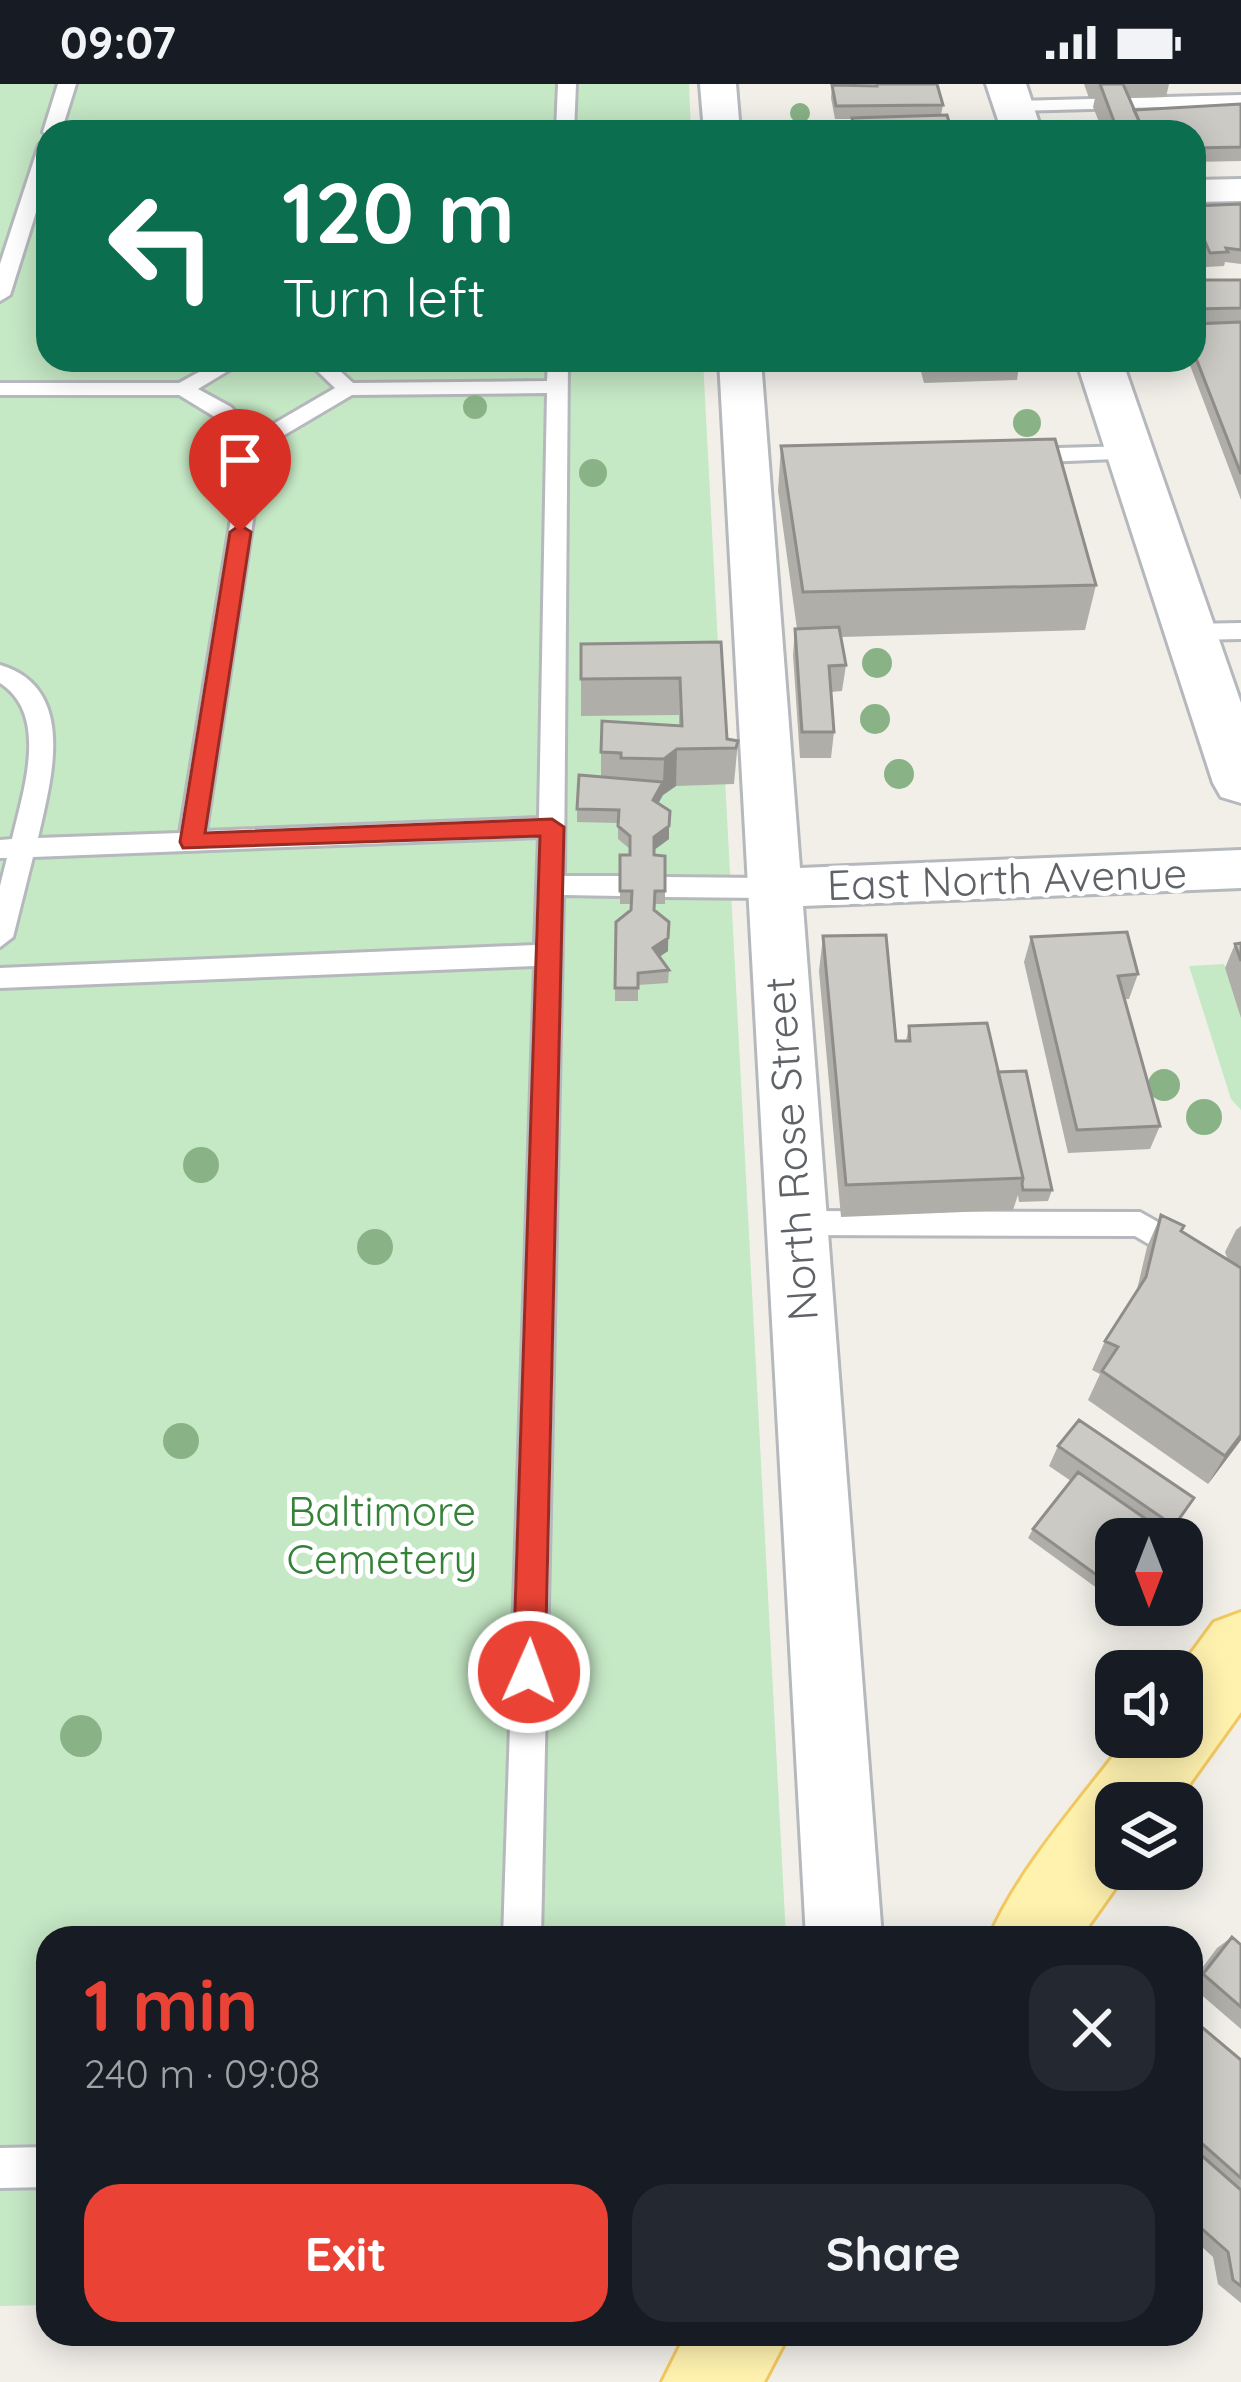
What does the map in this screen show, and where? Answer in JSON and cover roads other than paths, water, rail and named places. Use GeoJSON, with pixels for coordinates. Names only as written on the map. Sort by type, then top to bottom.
{"type":"FeatureCollection","features":[{"type":"Feature","properties":{"kind":"main road"},"geometry":{"type":"LineString","coordinates":[[1203,1700],[1241,1648]]}},
{"type":"Feature","properties":{"kind":"main road"},"geometry":{"type":"LineString","coordinates":[[1039,1926],[1095,1849]]}},
{"type":"Feature","properties":{"kind":"main road"},"geometry":{"type":"LineString","coordinates":[[708,2382],[734,2346]]}},
{"type":"Feature","properties":{"kind":"street"},"geometry":{"type":"LineString","coordinates":[[718,84],[721,120]]}},
{"type":"Feature","properties":{"kind":"street"},"geometry":{"type":"LineString","coordinates":[[1206,191],[1241,190]]}},
{"type":"Feature","properties":{"kind":"street","name":"North Rose Street"},"geometry":{"type":"LineString","coordinates":[[741,372],[843,1926]]}},
{"type":"Feature","properties":{"kind":"street"},"geometry":{"type":"LineString","coordinates":[[1103,372],[1241,783]]}},
{"type":"Feature","properties":{"kind":"street","name":"East North Avenue"},"geometry":{"type":"LineString","coordinates":[[774,888],[1241,869]]}},
{"type":"Feature","properties":{"kind":"lane"},"geometry":{"type":"LineString","coordinates":[[56,120],[68,84]]}},
{"type":"Feature","properties":{"kind":"lane"},"geometry":{"type":"LineString","coordinates":[[566,120],[567,84]]}},
{"type":"Feature","properties":{"kind":"lane"},"geometry":{"type":"LineString","coordinates":[[1014,107],[1206,92],[1241,100]]}},
{"type":"Feature","properties":{"kind":"lane"},"geometry":{"type":"LineString","coordinates":[[0,296],[36,183]]}},
{"type":"Feature","properties":{"kind":"lane"},"geometry":{"type":"LineString","coordinates":[[0,389],[183,389],[214,372]]}},
{"type":"Feature","properties":{"kind":"lane"},"geometry":{"type":"LineString","coordinates":[[329,372],[348,389]]}},
{"type":"Feature","properties":{"kind":"lane"},"geometry":{"type":"LineString","coordinates":[[254,443],[348,389],[558,374],[552,827],[522,1926]]}},
{"type":"Feature","properties":{"kind":"lane"},"geometry":{"type":"LineString","coordinates":[[183,389],[224,412],[254,443]]}},
{"type":"Feature","properties":{"kind":"lane"},"geometry":{"type":"LineString","coordinates":[[191,842],[254,443]]}},
{"type":"Feature","properties":{"kind":"lane"},"geometry":{"type":"LineString","coordinates":[[1000,456],[1130,454]]}},
{"type":"Feature","properties":{"kind":"lane"},"geometry":{"type":"LineString","coordinates":[[1190,632],[1241,631]]}},
{"type":"Feature","properties":{"kind":"lane"},"geometry":{"type":"LineString","coordinates":[[0,673],[25,689],[43,725],[10,849],[0,937]]}},
{"type":"Feature","properties":{"kind":"lane"},"geometry":{"type":"LineString","coordinates":[[10,849],[552,827]]}},
{"type":"Feature","properties":{"kind":"lane"},"geometry":{"type":"LineString","coordinates":[[550,885],[620,886]]}},
{"type":"Feature","properties":{"kind":"lane"},"geometry":{"type":"LineString","coordinates":[[665,887],[774,888]]}},
{"type":"Feature","properties":{"kind":"lane"},"geometry":{"type":"LineString","coordinates":[[0,978],[547,955]]}},
{"type":"Feature","properties":{"kind":"lane"},"geometry":{"type":"LineString","coordinates":[[795,1223],[1141,1224],[1241,1285]]}},
{"type":"Feature","properties":{"kind":"lane"},"geometry":{"type":"LineString","coordinates":[[0,2168],[36,2167]]}},
{"type":"Feature","properties":{"kind":"park label","name":"Baltimore Cemetery"},"geometry":{"type":"Point","coordinates":[382,1535]}}]}
